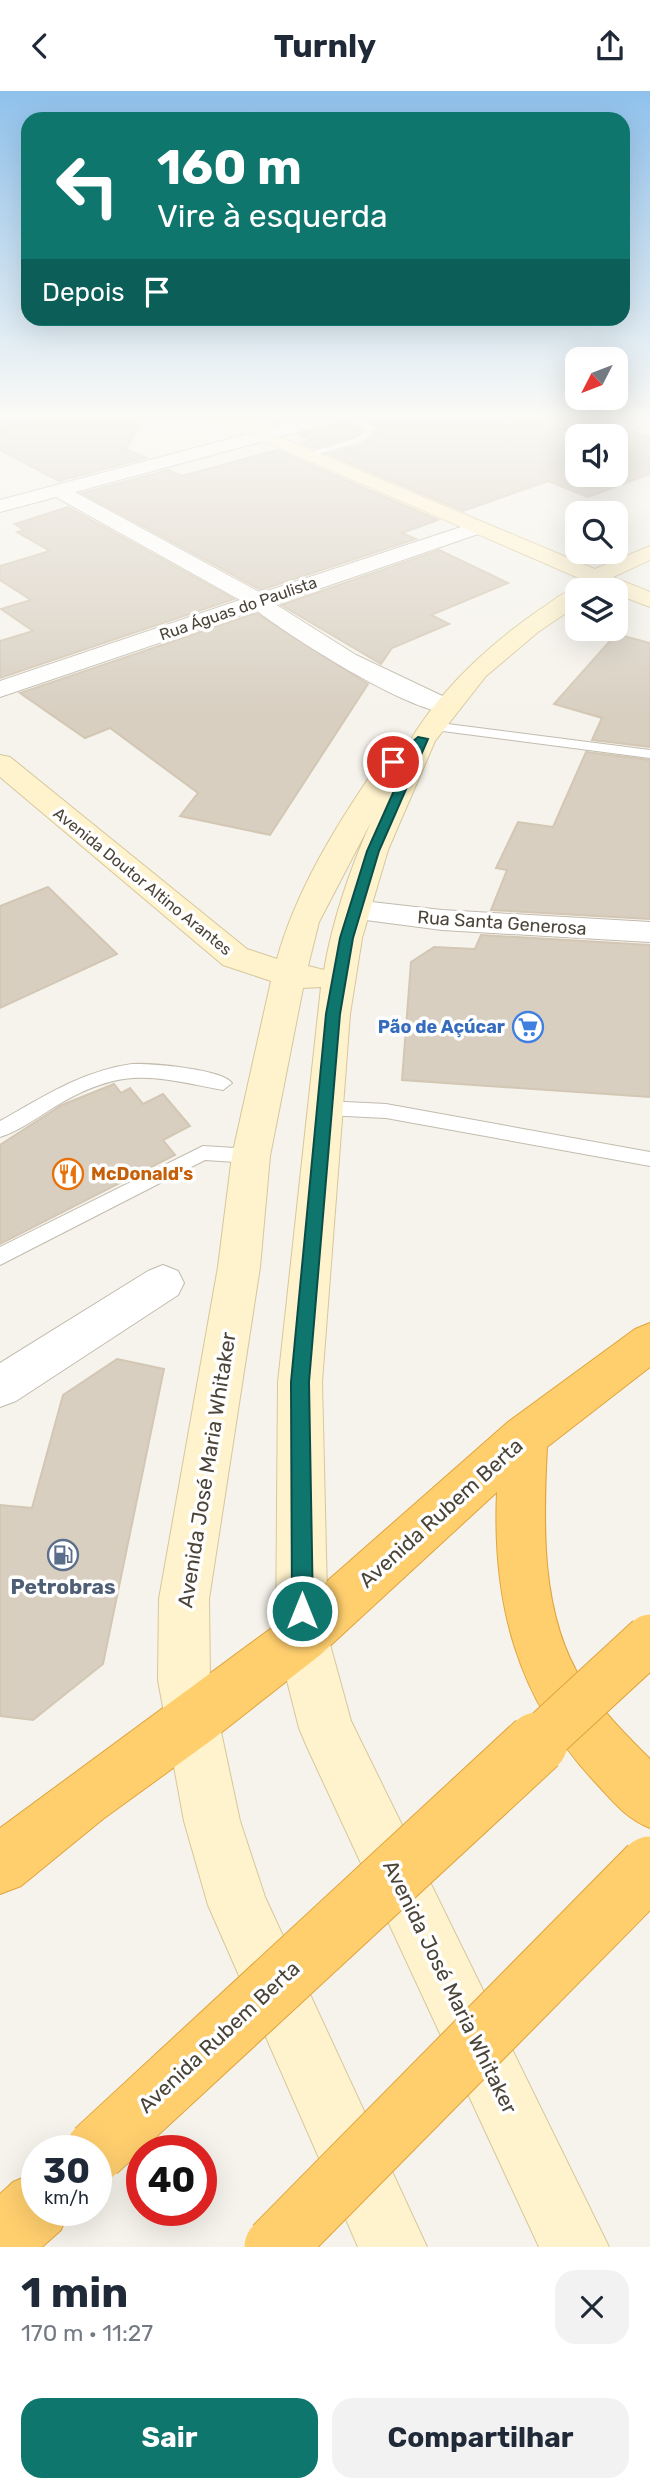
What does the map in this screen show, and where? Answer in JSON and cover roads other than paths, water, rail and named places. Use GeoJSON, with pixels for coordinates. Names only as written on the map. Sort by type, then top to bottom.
{"type":"FeatureCollection","features":[{"type":"Feature","properties":{"kind":"highway","name":"Avenida Rubem Berta"},"geometry":{"type":"LineString","coordinates":[[0,1865],[83,1799],[194,1720],[302,1637],[524,1437],[650,1342]]}},
{"type":"Feature","properties":{"kind":"highway"},"geometry":{"type":"LineString","coordinates":[[524,1437],[520,1500],[523,1567],[533,1625],[555,1685],[575,1714],[650,1800]]}},
{"type":"Feature","properties":{"kind":"highway","name":"Avenida Rubem Berta"},"geometry":{"type":"LineString","coordinates":[[112,2136],[650,1639]]}},
{"type":"Feature","properties":{"kind":"highway"},"geometry":{"type":"LineString","coordinates":[[275,2247],[650,1867]]}},
{"type":"Feature","properties":{"kind":"highway"},"geometry":{"type":"LineString","coordinates":[[0,2239],[21,2220]]}},
{"type":"Feature","properties":{"kind":"street"},"geometry":{"type":"LineString","coordinates":[[102,515],[258,601],[287,625],[433,724]]}},
{"type":"Feature","properties":{"kind":"street"},"geometry":{"type":"LineString","coordinates":[[445,515],[578,578]]}},
{"type":"Feature","properties":{"kind":"street","name":"Rua Águas do Paulista"},"geometry":{"type":"LineString","coordinates":[[0,689],[477,528]]}},
{"type":"Feature","properties":{"kind":"street"},"geometry":{"type":"LineString","coordinates":[[591,578],[601,560],[650,534]]}},
{"type":"Feature","properties":{"kind":"street"},"geometry":{"type":"LineString","coordinates":[[599,578],[650,552]]}},
{"type":"Feature","properties":{"kind":"street"},"geometry":{"type":"LineString","coordinates":[[628,594],[650,600]]}},
{"type":"Feature","properties":{"kind":"street","name":"Avenida José Maria Whitaker"},"geometry":{"type":"LineString","coordinates":[[393,2247],[238,1905],[212,1821],[184,1680],[184,1599],[239,1266],[251,1156],[289,975],[303,922],[333,861],[393,762],[433,724],[477,671],[530,627],[565,603]]}},
{"type":"Feature","properties":{"kind":"street","name":"Avenida José Maria Whitaker"},"geometry":{"type":"LineString","coordinates":[[433,724],[373,851],[354,910],[339,981],[300,1382],[302,1637],[326,1728],[575,2247]]}},
{"type":"Feature","properties":{"kind":"street","name":"Avenida Doutor Altino Arantes"},"geometry":{"type":"LineString","coordinates":[[0,763],[235,957],[289,975],[339,981]]}},
{"type":"Feature","properties":{"kind":"street","name":"Rua Santa Generosa"},"geometry":{"type":"LineString","coordinates":[[354,910],[442,920],[650,932]]}},
{"type":"Feature","properties":{"kind":"street"},"geometry":{"type":"LineString","coordinates":[[0,1387],[163,1283]]}},
{"type":"Feature","properties":{"kind":"lane"},"geometry":{"type":"LineString","coordinates":[[433,724],[650,754]]}},
{"type":"Feature","properties":{"kind":"lane"},"geometry":{"type":"LineString","coordinates":[[0,1131],[109,1074],[131,1070],[155,1071],[223,1083]]}},
{"type":"Feature","properties":{"kind":"lane"},"geometry":{"type":"LineString","coordinates":[[325,1108],[386,1111],[650,1159]]}},
{"type":"Feature","properties":{"kind":"lane"},"geometry":{"type":"LineString","coordinates":[[0,1257],[203,1153],[251,1156]]}},
{"type":"Feature","properties":{"kind":"place","name":"Pão de Açúcar"},"geometry":{"type":"Point","coordinates":[528,1027]}},
{"type":"Feature","properties":{"kind":"place","name":"McDonald's"},"geometry":{"type":"Point","coordinates":[68,1174]}},
{"type":"Feature","properties":{"kind":"place","name":"Petrobras"},"geometry":{"type":"Point","coordinates":[63,1555]}}]}
